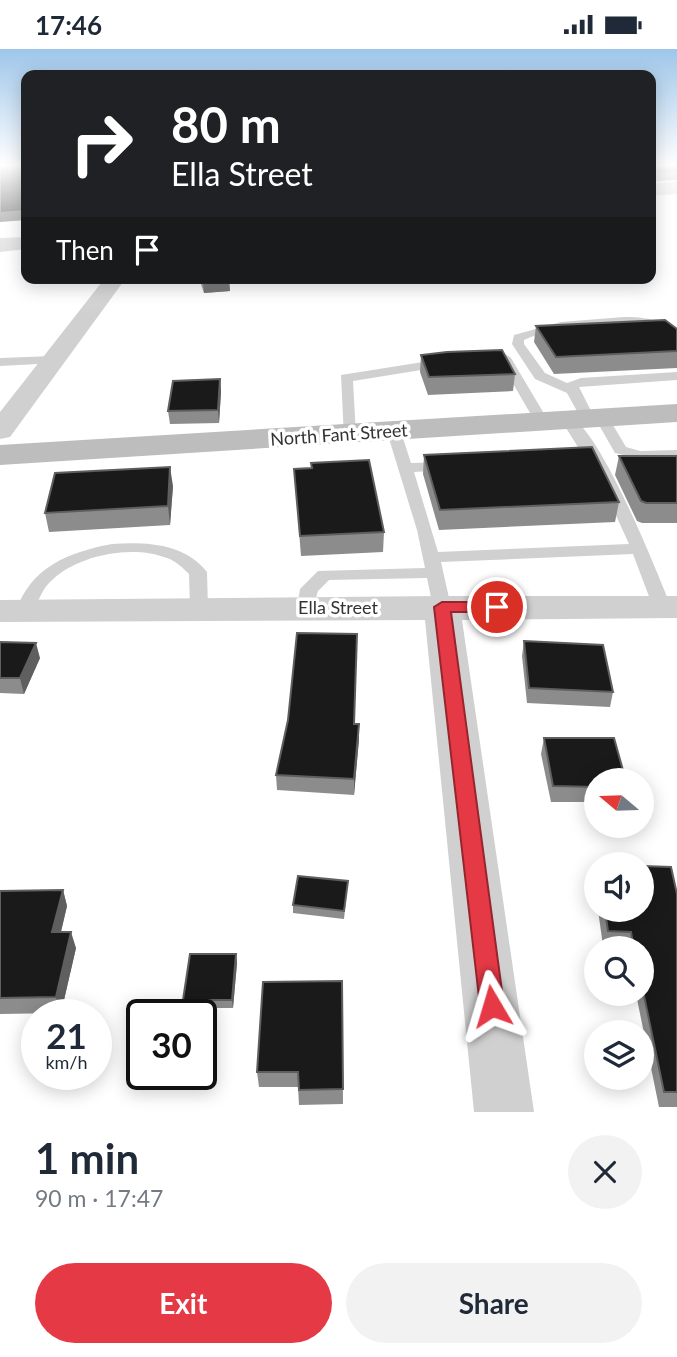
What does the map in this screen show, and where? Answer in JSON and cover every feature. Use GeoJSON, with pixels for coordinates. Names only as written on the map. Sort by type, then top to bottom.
{"type":"FeatureCollection","features":[{"type":"Feature","properties":{"kind":"main road","name":"North Fant Street"},"geometry":{"type":"LineString","coordinates":[[0,455],[394,432],[574,414],[677,413]]}},
{"type":"Feature","properties":{"kind":"street"},"geometry":{"type":"LineString","coordinates":[[0,246],[21,244]]}},
{"type":"Feature","properties":{"kind":"street"},"geometry":{"type":"LineString","coordinates":[[0,431],[111,284]]}},
{"type":"Feature","properties":{"kind":"street"},"geometry":{"type":"LineString","coordinates":[[436,579],[504,1112]]}},
{"type":"Feature","properties":{"kind":"street","name":"Ella Street"},"geometry":{"type":"LineString","coordinates":[[12,611],[306,608],[436,579],[670,607]]}},
{"type":"Feature","properties":{"kind":"lane"},"geometry":{"type":"LineString","coordinates":[[670,607],[640,549],[621,502],[574,414],[540,376],[518,344],[518,338],[545,328],[638,320],[663,328],[677,341]]}},
{"type":"Feature","properties":{"kind":"lane"},"geometry":{"type":"LineString","coordinates":[[492,359],[505,358],[620,450],[640,455],[677,454]]}},
{"type":"Feature","properties":{"kind":"lane"},"geometry":{"type":"LineString","coordinates":[[0,362],[53,360]]}},
{"type":"Feature","properties":{"kind":"lane"},"geometry":{"type":"LineString","coordinates":[[349,435],[346,378],[452,362]]}},
{"type":"Feature","properties":{"kind":"lane"},"geometry":{"type":"LineString","coordinates":[[574,414],[572,385],[581,382],[677,376]]}},
{"type":"Feature","properties":{"kind":"lane"},"geometry":{"type":"LineString","coordinates":[[394,432],[407,468],[436,579],[640,549]]}},
{"type":"Feature","properties":{"kind":"lane"},"geometry":{"type":"LineString","coordinates":[[569,458],[596,456]]}},
{"type":"Feature","properties":{"kind":"lane"},"geometry":{"type":"LineString","coordinates":[[407,468],[461,465]]}},
{"type":"Feature","properties":{"kind":"lane"},"geometry":{"type":"LineString","coordinates":[[12,611],[47,576],[74,557],[106,550],[165,552],[182,559],[198,572],[199,608]]}},
{"type":"Feature","properties":{"kind":"building"},"geometry":{"type":"Polygon","coordinates":[[[665,320],[677,329],[677,351],[556,357],[536,326],[665,320]]]}},
{"type":"Feature","properties":{"kind":"building"},"geometry":{"type":"Polygon","coordinates":[[[502,350],[515,374],[429,377],[421,355],[447,352],[502,350]]]}},
{"type":"Feature","properties":{"kind":"building"},"geometry":{"type":"Polygon","coordinates":[[[220,379],[218,410],[168,411],[173,381],[220,379]]]}},
{"type":"Feature","properties":{"kind":"building"},"geometry":{"type":"Polygon","coordinates":[[[592,447],[619,502],[440,510],[424,455],[592,447]]]}},
{"type":"Feature","properties":{"kind":"building"},"geometry":{"type":"Polygon","coordinates":[[[619,456],[677,456],[677,503],[641,501],[619,456]]]}},
{"type":"Feature","properties":{"kind":"building"},"geometry":{"type":"Polygon","coordinates":[[[369,460],[384,532],[300,536],[294,469],[312,468],[311,463],[369,460]]]}},
{"type":"Feature","properties":{"kind":"building"},"geometry":{"type":"Polygon","coordinates":[[[170,467],[168,506],[45,513],[55,473],[170,467]]]}},
{"type":"Feature","properties":{"kind":"building"},"geometry":{"type":"Polygon","coordinates":[[[297,633],[357,634],[354,724],[359,724],[354,779],[276,775],[288,720],[297,633]]]}},
{"type":"Feature","properties":{"kind":"building"},"geometry":{"type":"Polygon","coordinates":[[[524,641],[603,645],[613,692],[529,688],[524,641]]]}},
{"type":"Feature","properties":{"kind":"building"},"geometry":{"type":"Polygon","coordinates":[[[0,642],[36,643],[20,678],[0,678],[0,642]]]}},
{"type":"Feature","properties":{"kind":"building"},"geometry":{"type":"Polygon","coordinates":[[[544,738],[614,738],[622,768],[584,768],[584,787],[553,786],[544,738]]]}},
{"type":"Feature","properties":{"kind":"building"},"geometry":{"type":"Polygon","coordinates":[[[654,866],[671,867],[677,894],[677,1092],[664,1092],[654,1044],[654,1020],[649,1020],[646,1006],[654,1006],[654,936],[632,936],[631,932],[608,931],[607,922],[654,922],[654,866]]]}},
{"type":"Feature","properties":{"kind":"building"},"geometry":{"type":"Polygon","coordinates":[[[298,876],[348,881],[344,911],[293,905],[298,876]]]}},
{"type":"Feature","properties":{"kind":"building"},"geometry":{"type":"Polygon","coordinates":[[[63,890],[52,932],[71,932],[56,997],[0,998],[0,891],[63,890]]]}},
{"type":"Feature","properties":{"kind":"building"},"geometry":{"type":"Polygon","coordinates":[[[190,954],[236,954],[232,1000],[183,999],[190,954]]]}},
{"type":"Feature","properties":{"kind":"building"},"geometry":{"type":"Polygon","coordinates":[[[342,981],[343,1089],[299,1090],[298,1072],[257,1072],[263,982],[342,981]]]}},
{"type":"Feature","properties":{"kind":"route"},"geometry":{"type":"LineString","coordinates":[[492,1006],[442,607],[497,607]]}}]}
